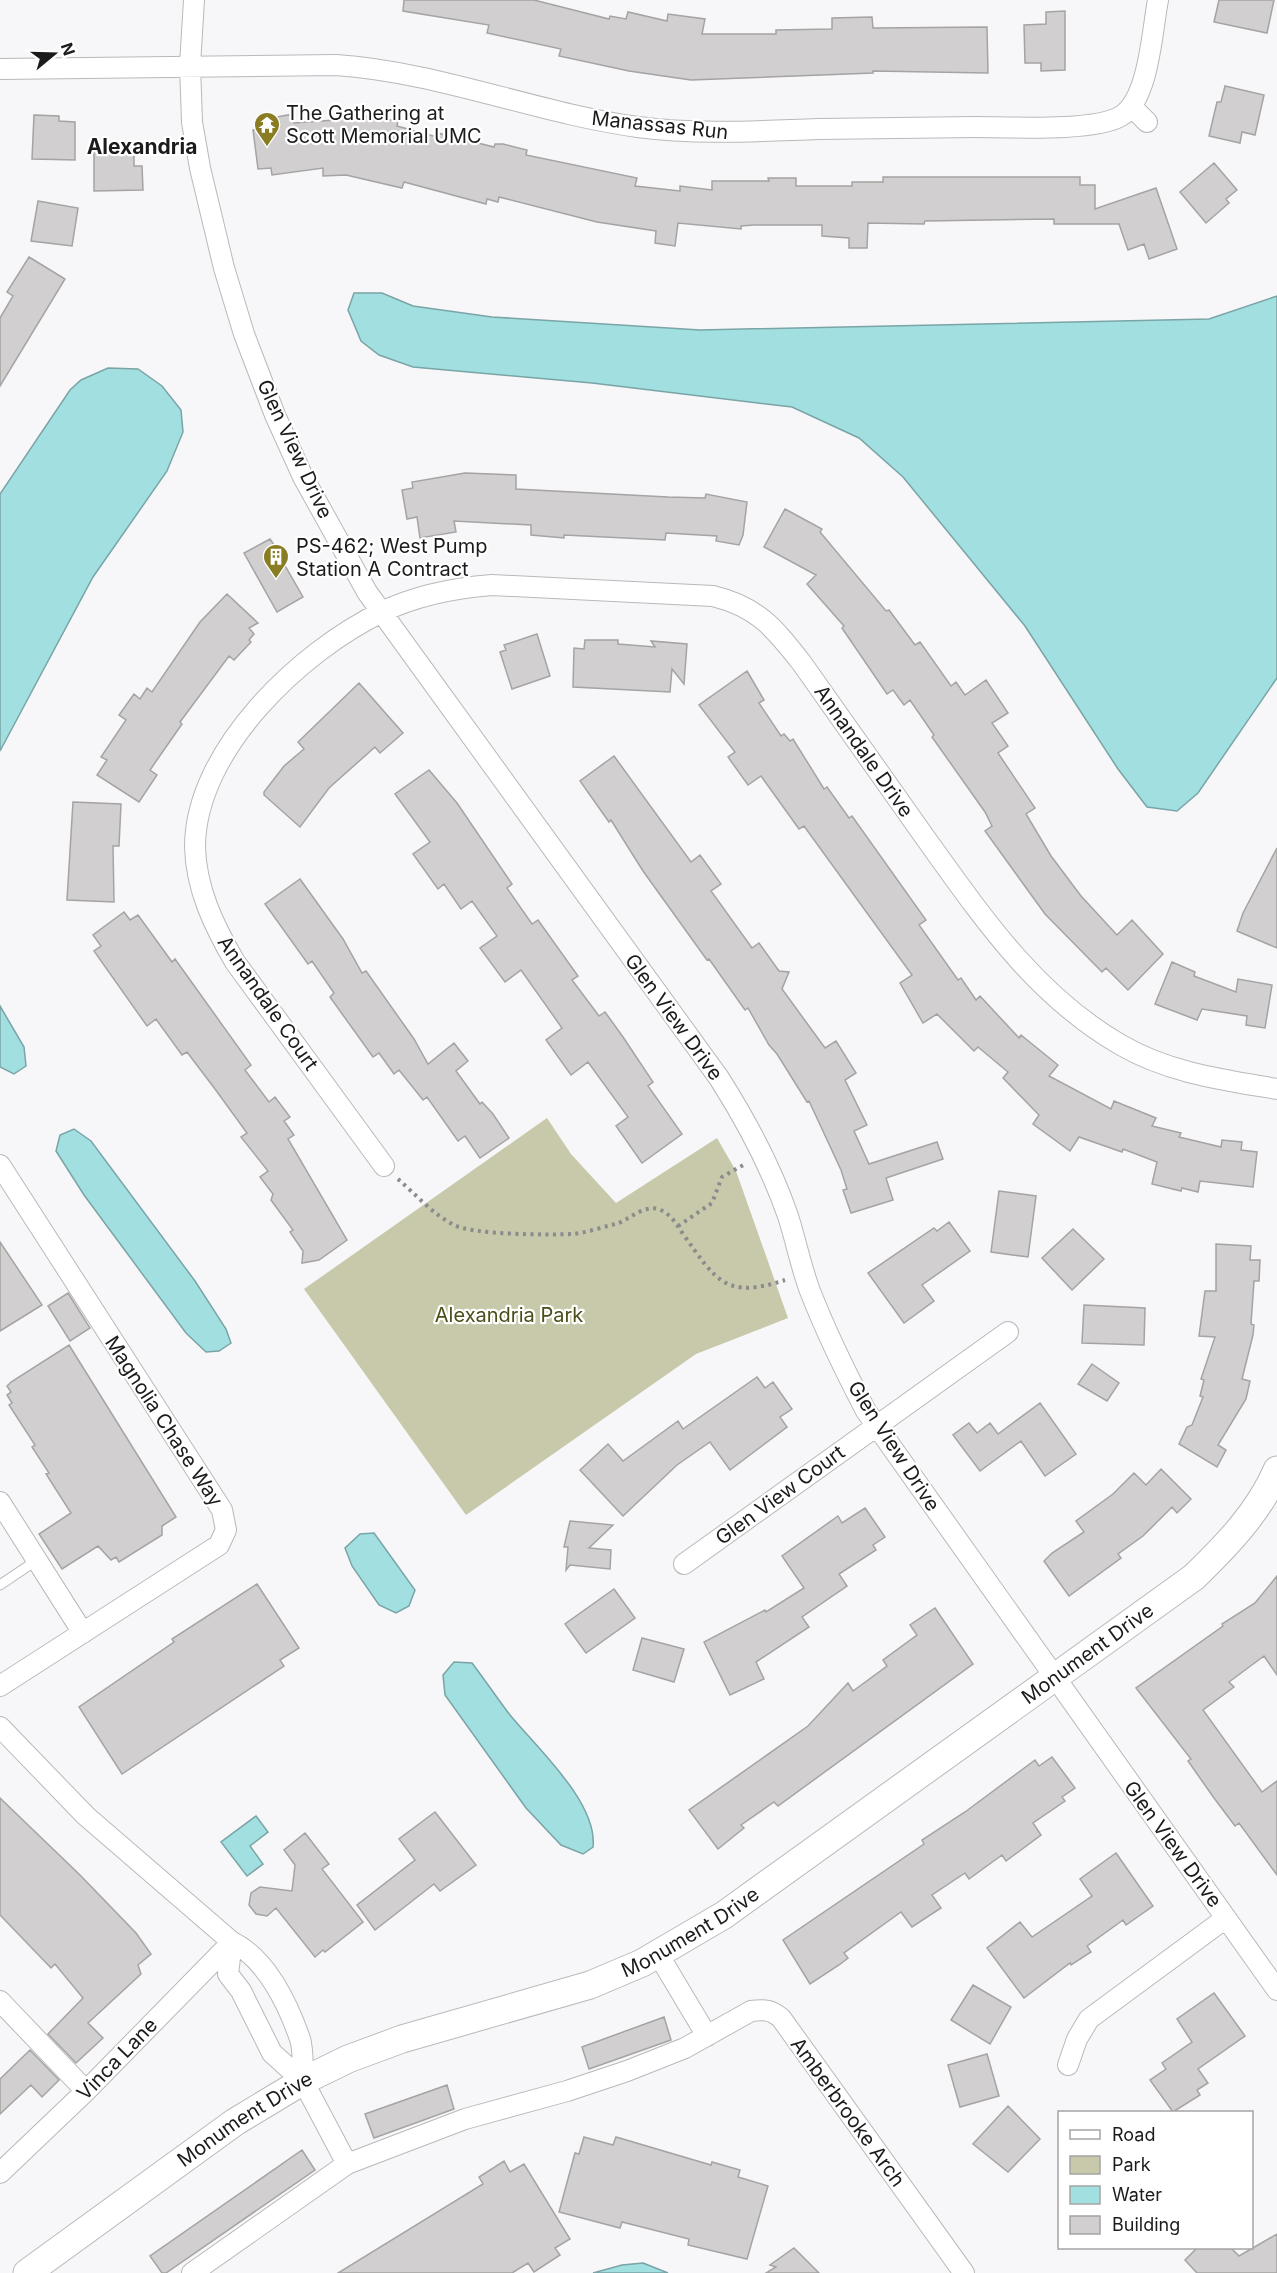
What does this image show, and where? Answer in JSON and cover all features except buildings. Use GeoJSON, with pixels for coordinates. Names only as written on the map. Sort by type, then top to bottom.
{"type":"FeatureCollection","features":[{"type":"Feature","properties":{"kind":"street","name":"Glen View Drive"},"geometry":{"type":"LineString","coordinates":[[194,0],[190,66],[192,122],[200,168],[224,268],[244,334],[275,414],[303,477],[367,591],[719,1078],[743,1115],[788,1216],[805,1274],[835,1351],[876,1426],[1277,1990]]}},
{"type":"Feature","properties":{"kind":"street"},"geometry":{"type":"LineString","coordinates":[[1147,122],[1131,107],[1139,96],[1158,0]]}},
{"type":"Feature","properties":{"kind":"street","name":"Manassas Run"},"geometry":{"type":"LineString","coordinates":[[0,69],[336,65],[376,68],[497,95],[569,116],[640,127],[710,132],[1047,127],[1106,122],[1121,116],[1131,107]]}},
{"type":"Feature","properties":{"kind":"street","name":"Annandale Drive"},"geometry":{"type":"LineString","coordinates":[[382,612],[416,598],[458,588],[492,585],[713,596],[733,601],[755,612],[771,625],[801,662],[986,923],[1005,948],[1041,986],[1081,1019],[1122,1046],[1153,1060],[1194,1074],[1277,1089]]}},
{"type":"Feature","properties":{"kind":"street","name":"Annandale Court"},"geometry":{"type":"LineString","coordinates":[[382,612],[343,634],[312,657],[257,711],[222,756],[210,779],[200,809],[195,846],[203,895],[216,930],[235,962],[384,1166]]}},
{"type":"Feature","properties":{"kind":"street","name":"Magnolia Chase Way"},"geometry":{"type":"LineString","coordinates":[[0,1165],[225,1517],[226,1530],[219,1545],[0,1686]]}},
{"type":"Feature","properties":{"kind":"street","name":"Glen View Court"},"geometry":{"type":"LineString","coordinates":[[684,1564],[1008,1332]]}},
{"type":"Feature","properties":{"kind":"street","name":"Monument Drive"},"geometry":{"type":"LineString","coordinates":[[27,2273],[235,2122],[303,2081],[348,2059],[402,2039],[590,1985],[658,1954],[724,1915],[1194,1577],[1225,1547],[1252,1513],[1277,1470]]}},
{"type":"Feature","properties":{"kind":"street"},"geometry":{"type":"LineString","coordinates":[[0,1502],[83,1633]]}},
{"type":"Feature","properties":{"kind":"street"},"geometry":{"type":"LineString","coordinates":[[0,1727],[86,1816],[231,1942],[243,1947],[270,1974],[301,2041],[303,2081]]}},
{"type":"Feature","properties":{"kind":"street"},"geometry":{"type":"LineString","coordinates":[[1068,2065],[1077,2038],[1089,2019],[1226,1918]]}},
{"type":"Feature","properties":{"kind":"street"},"geometry":{"type":"LineString","coordinates":[[231,1942],[228,1974],[241,1991],[272,2053],[303,2081],[348,2164]]}},
{"type":"Feature","properties":{"kind":"street","name":"Vinca Lane"},"geometry":{"type":"LineString","coordinates":[[0,2173],[86,2091],[231,1942]]}},
{"type":"Feature","properties":{"kind":"street"},"geometry":{"type":"LineString","coordinates":[[658,1954],[707,2036]]}},
{"type":"Feature","properties":{"kind":"street"},"geometry":{"type":"LineString","coordinates":[[0,2001],[86,2091]]}},
{"type":"Feature","properties":{"kind":"street","name":"Amberbrooke Arch"},"geometry":{"type":"LineString","coordinates":[[192,2273],[214,2267],[348,2164],[465,2119],[567,2091],[627,2071],[685,2048],[751,2011],[773,2011],[782,2018],[964,2273]]}},
{"type":"Feature","properties":{"kind":"lane"},"geometry":{"type":"LineString","coordinates":[[0,1586],[37,1560]]}},
{"type":"Feature","properties":{"kind":"path"},"geometry":{"type":"LineString","coordinates":[[678,1226],[712,1203],[722,1178],[762,1154]]}},
{"type":"Feature","properties":{"kind":"path"},"geometry":{"type":"LineString","coordinates":[[384,1166],[455,1226],[484,1231],[573,1234],[620,1222],[644,1210],[656,1208],[670,1216],[714,1273],[736,1289],[766,1287],[805,1274]]}},
{"type":"Feature","properties":{"kind":"green space","name":"Alexandria Park"},"geometry":{"type":"Polygon","coordinates":[[[547,1118],[571,1154],[616,1203],[717,1138],[736,1171],[788,1318],[696,1354],[466,1515],[304,1289],[547,1118]]]}},
{"type":"Feature","properties":{"kind":"water"},"geometry":{"type":"Polygon","coordinates":[[[354,293],[382,293],[413,306],[492,317],[700,330],[1209,319],[1277,296],[1277,678],[1198,793],[1177,811],[1147,807],[1118,769],[1025,626],[903,477],[859,438],[792,407],[592,383],[413,367],[379,355],[361,341],[348,310],[354,293]]]}},
{"type":"Feature","properties":{"kind":"water"},"geometry":{"type":"Polygon","coordinates":[[[108,368],[138,369],[162,386],[181,410],[183,432],[167,471],[93,577],[0,751],[0,494],[70,390],[81,380],[108,368]]]}},
{"type":"Feature","properties":{"kind":"water"},"geometry":{"type":"Polygon","coordinates":[[[0,1006],[24,1047],[26,1066],[14,1074],[0,1067],[0,1006]]]}},
{"type":"Feature","properties":{"kind":"water"},"geometry":{"type":"Polygon","coordinates":[[[74,1129],[91,1141],[195,1281],[226,1329],[231,1343],[219,1351],[206,1352],[186,1333],[84,1195],[56,1151],[60,1135],[74,1129]]]}},
{"type":"Feature","properties":{"kind":"water"},"geometry":{"type":"Polygon","coordinates":[[[374,1533],[415,1590],[409,1606],[396,1613],[379,1605],[352,1566],[345,1548],[360,1534],[374,1533]]]}},
{"type":"Feature","properties":{"kind":"water"},"geometry":{"type":"Polygon","coordinates":[[[454,1662],[472,1663],[510,1715],[564,1777],[586,1812],[592,1830],[593,1847],[583,1854],[561,1845],[526,1808],[445,1695],[443,1675],[454,1662]]]}},
{"type":"Feature","properties":{"kind":"water"},"geometry":{"type":"Polygon","coordinates":[[[256,1816],[268,1832],[250,1846],[263,1864],[247,1876],[221,1842],[256,1816]]]}},
{"type":"Feature","properties":{"kind":"water"},"geometry":{"type":"Polygon","coordinates":[[[643,2263],[668,2273],[593,2273],[622,2265],[643,2263]]]}},
{"type":"Feature","properties":{"kind":"place","name":"The Gathering at Scott Memorial UMC"},"geometry":{"type":"Point","coordinates":[267,148]}},
{"type":"Feature","properties":{"kind":"place","name":"PS-462; West Pump Station A Contract"},"geometry":{"type":"Point","coordinates":[276,580]}},
{"type":"Feature","properties":{"kind":"district","name":"Alexandria"},"geometry":{"type":"Point","coordinates":[142,147]}}]}
